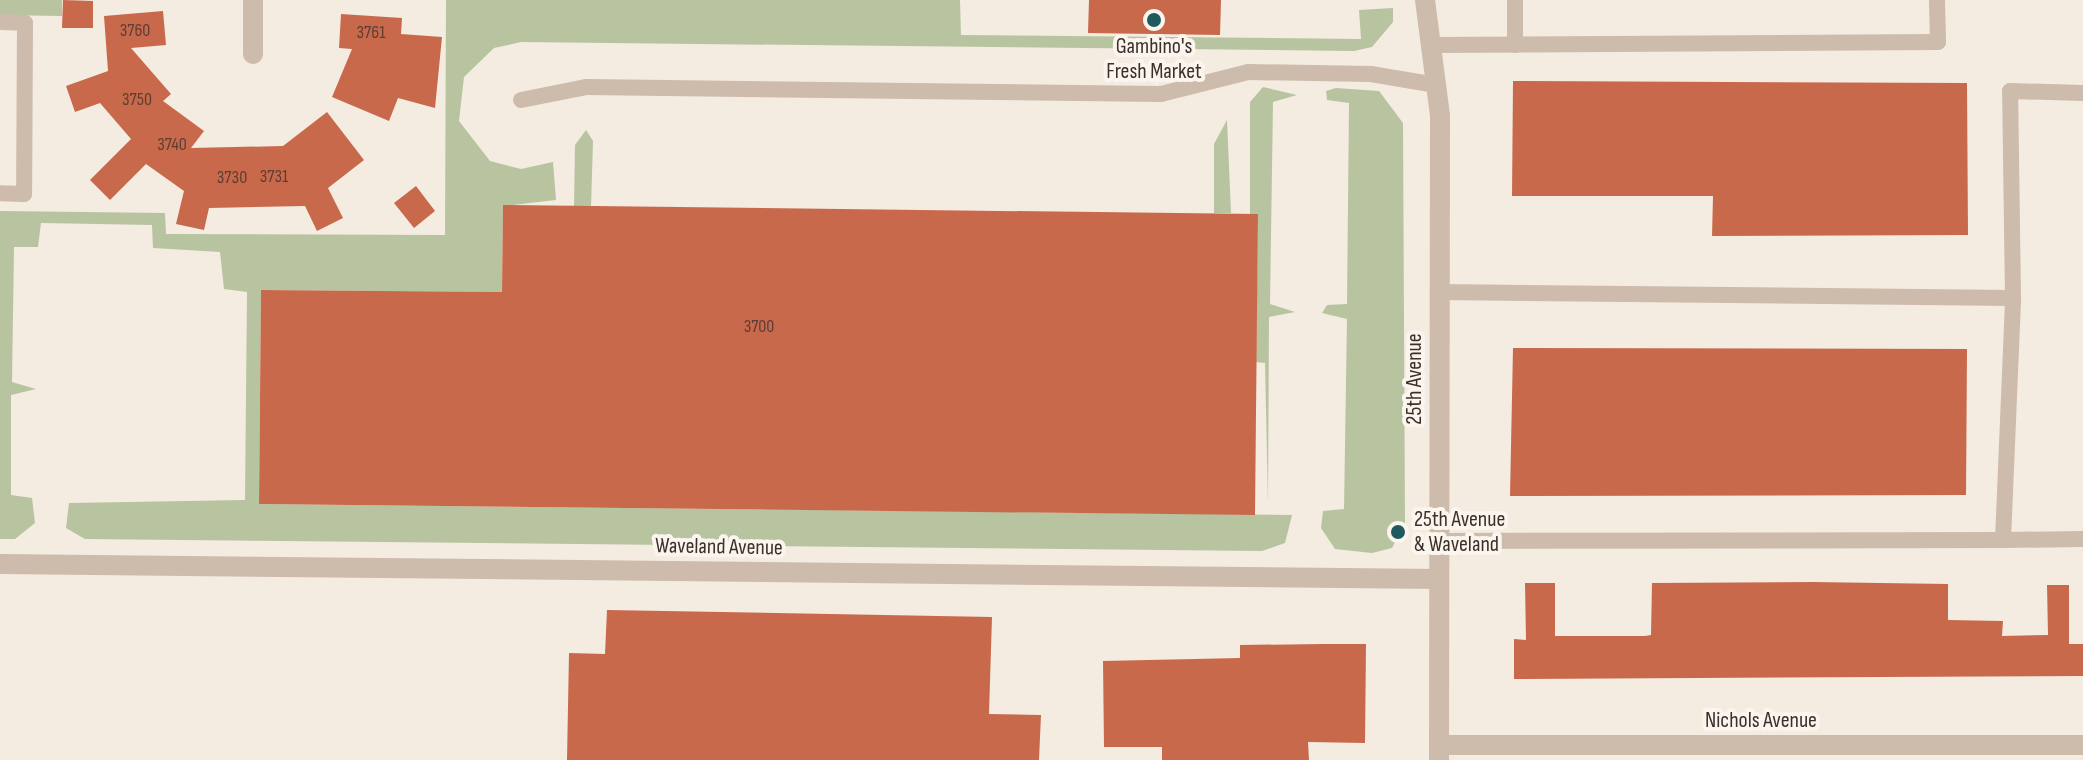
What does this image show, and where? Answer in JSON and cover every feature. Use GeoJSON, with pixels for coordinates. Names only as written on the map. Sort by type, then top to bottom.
{"type":"FeatureCollection","features":[{"type":"Feature","properties":{"kind":"street"},"geometry":{"type":"LineString","coordinates":[[253,0],[253,54]]}},
{"type":"Feature","properties":{"kind":"street","name":"25th Avenue"},"geometry":{"type":"LineString","coordinates":[[1425,0],[1436,85],[1439,752]]}},
{"type":"Feature","properties":{"kind":"street","name":"Waveland Avenue"},"geometry":{"type":"LineString","coordinates":[[0,564],[1438,579]]}},
{"type":"Feature","properties":{"kind":"street","name":"Nichols Avenue"},"geometry":{"type":"LineString","coordinates":[[1439,752],[2083,745]]}},
{"type":"Feature","properties":{"kind":"lane"},"geometry":{"type":"LineString","coordinates":[[1515,0],[1515,45]]}},
{"type":"Feature","properties":{"kind":"lane"},"geometry":{"type":"LineString","coordinates":[[1431,45],[1938,42],[1937,0]]}},
{"type":"Feature","properties":{"kind":"lane"},"geometry":{"type":"LineString","coordinates":[[0,22],[25,23],[25,38],[24,194],[0,193]]}},
{"type":"Feature","properties":{"kind":"lane"},"geometry":{"type":"LineString","coordinates":[[521,100],[586,87],[1161,94],[1248,72],[1371,74],[1436,85]]}},
{"type":"Feature","properties":{"kind":"lane"},"geometry":{"type":"LineString","coordinates":[[2003,540],[2013,298],[2010,91],[2083,93]]}},
{"type":"Feature","properties":{"kind":"lane"},"geometry":{"type":"LineString","coordinates":[[1439,292],[2013,298]]}},
{"type":"Feature","properties":{"kind":"lane"},"geometry":{"type":"LineString","coordinates":[[1438,541],[2083,539]]}},
{"type":"Feature","properties":{"kind":"green space"},"geometry":{"type":"Polygon","coordinates":[[[0,0],[62,0],[62,16],[0,15],[0,0]]]}},
{"type":"Feature","properties":{"kind":"green space"},"geometry":{"type":"Polygon","coordinates":[[[446,0],[960,0],[961,35],[1361,39],[1359,10],[1393,8],[1393,22],[1372,47],[1354,51],[521,42],[494,48],[464,77],[459,121],[490,161],[521,169],[553,162],[556,200],[503,206],[502,292],[261,290],[259,504],[1292,515],[1285,543],[1262,551],[85,539],[66,528],[69,503],[245,500],[247,292],[224,289],[220,252],[153,248],[152,225],[41,223],[38,247],[14,247],[12,382],[36,389],[11,395],[11,495],[32,498],[35,523],[15,539],[0,539],[0,211],[165,213],[166,234],[445,235],[446,0]]]}},
{"type":"Feature","properties":{"kind":"green space"},"geometry":{"type":"Polygon","coordinates":[[[1263,87],[1297,95],[1273,102],[1270,304],[1295,312],[1269,317],[1268,504],[1265,363],[1256,362],[1258,214],[1250,214],[1250,102],[1263,87]]]}},
{"type":"Feature","properties":{"kind":"green space"},"geometry":{"type":"Polygon","coordinates":[[[1336,88],[1379,91],[1403,123],[1405,523],[1392,548],[1372,553],[1335,549],[1321,528],[1323,511],[1344,509],[1347,319],[1322,313],[1327,305],[1347,304],[1349,103],[1327,100],[1326,91],[1336,88]]]}},
{"type":"Feature","properties":{"kind":"green space"},"geometry":{"type":"Polygon","coordinates":[[[1227,120],[1231,213],[1214,213],[1214,144],[1227,120]]]}},
{"type":"Feature","properties":{"kind":"green space"},"geometry":{"type":"Polygon","coordinates":[[[586,130],[593,141],[591,207],[574,206],[575,145],[586,130]]]}},
{"type":"Feature","properties":{"kind":"building"},"geometry":{"type":"Polygon","coordinates":[[[63,0],[93,1],[93,28],[62,28],[63,0]]]}},
{"type":"Feature","properties":{"kind":"building","name":"Gambino's Fresh Market"},"geometry":{"type":"Polygon","coordinates":[[[1089,0],[1221,0],[1220,35],[1088,33],[1089,0]]]}},
{"type":"Feature","properties":{"kind":"building"},"geometry":{"type":"Polygon","coordinates":[[[163,11],[166,45],[131,48],[171,94],[163,101],[204,131],[191,148],[283,146],[327,112],[364,160],[328,188],[343,218],[317,231],[305,206],[209,208],[204,230],[176,224],[184,191],[146,164],[110,200],[90,180],[131,139],[100,103],[75,112],[66,86],[108,71],[104,16],[163,11]]]}},
{"type":"Feature","properties":{"kind":"building"},"geometry":{"type":"Polygon","coordinates":[[[341,14],[402,18],[401,34],[442,37],[435,108],[398,98],[389,121],[332,97],[352,49],[339,48],[341,14]]]}},
{"type":"Feature","properties":{"kind":"building"},"geometry":{"type":"Polygon","coordinates":[[[1513,81],[1967,83],[1968,235],[1712,236],[1713,196],[1512,196],[1513,81]]]}},
{"type":"Feature","properties":{"kind":"building"},"geometry":{"type":"Polygon","coordinates":[[[416,186],[435,211],[414,228],[394,203],[416,186]]]}},
{"type":"Feature","properties":{"kind":"building"},"geometry":{"type":"Polygon","coordinates":[[[503,205],[1258,214],[1255,515],[259,504],[261,290],[502,292],[503,205]]]}},
{"type":"Feature","properties":{"kind":"building"},"geometry":{"type":"Polygon","coordinates":[[[1513,348],[1967,349],[1966,495],[1510,496],[1513,348]]]}},
{"type":"Feature","properties":{"kind":"building"},"geometry":{"type":"Polygon","coordinates":[[[1525,583],[1555,583],[1555,636],[1645,636],[1651,635],[1652,583],[1948,584],[1948,620],[2003,621],[2002,636],[2048,635],[2047,585],[2069,585],[2069,644],[2083,644],[2083,676],[1514,679],[1514,639],[1526,640],[1525,583]]]}},
{"type":"Feature","properties":{"kind":"building"},"geometry":{"type":"Polygon","coordinates":[[[607,610],[992,617],[989,714],[1041,715],[1039,760],[567,760],[569,653],[605,654],[607,610]]]}},
{"type":"Feature","properties":{"kind":"building"},"geometry":{"type":"Polygon","coordinates":[[[1366,644],[1365,743],[1308,742],[1309,760],[1162,760],[1162,747],[1104,747],[1103,661],[1240,658],[1240,645],[1366,644]]]}},
{"type":"Feature","properties":{"kind":"place","name":"Gambino's Fresh Market"},"geometry":{"type":"Point","coordinates":[1154,20]}},
{"type":"Feature","properties":{"kind":"place","name":"25th Avenue & Waveland"},"geometry":{"type":"Point","coordinates":[1398,532]}}]}
